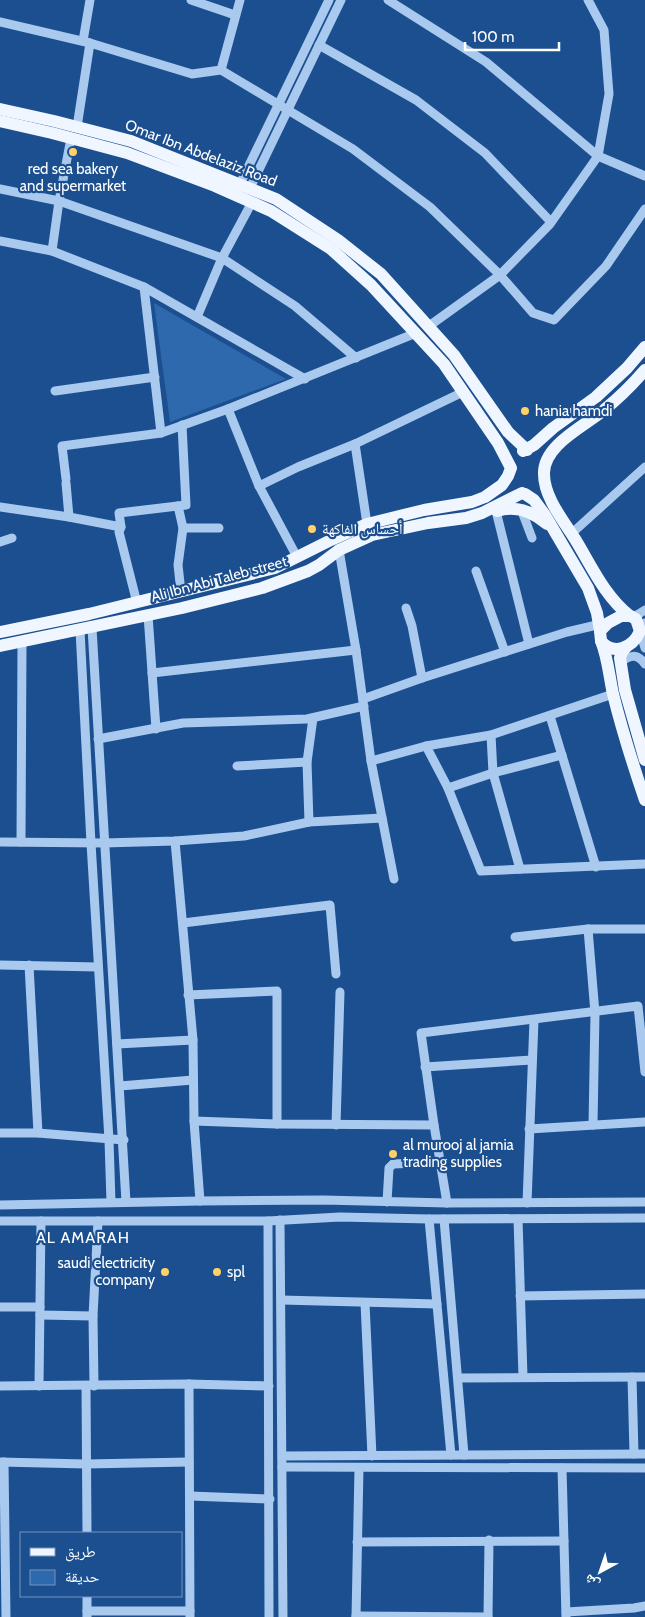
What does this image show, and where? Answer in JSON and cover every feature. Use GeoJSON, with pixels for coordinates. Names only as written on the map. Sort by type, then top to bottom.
{"type":"FeatureCollection","features":[{"type":"Feature","properties":{"kind":"main road","name":"Omar Ibn Abdelaziz Road"},"geometry":{"type":"LineString","coordinates":[[0,109],[74,132],[215,186],[272,211],[330,249],[371,285],[444,364],[498,443],[511,468]]}},
{"type":"Feature","properties":{"kind":"main road","name":"Omar Ibn Abdelaziz Road"},"geometry":{"type":"LineString","coordinates":[[0,121],[131,142],[276,199],[345,246],[381,274],[454,355],[508,432],[525,450]]}},
{"type":"Feature","properties":{"kind":"main road"},"geometry":{"type":"LineString","coordinates":[[645,346],[626,368],[596,397],[525,450],[514,460],[511,468],[512,484],[534,500],[556,533],[594,601],[613,694],[645,800]]}},
{"type":"Feature","properties":{"kind":"main road"},"geometry":{"type":"LineString","coordinates":[[524,494],[530,494],[539,486],[548,456],[552,450],[606,409],[645,370]]}},
{"type":"Feature","properties":{"kind":"main road"},"geometry":{"type":"LineString","coordinates":[[525,450],[538,456],[543,465],[543,473],[551,498],[571,534],[608,592],[622,610],[636,619],[642,627],[634,642],[618,650],[611,650],[600,630]]}},
{"type":"Feature","properties":{"kind":"main road","name":"Ali Ibn Abi Taleb street"},"geometry":{"type":"LineString","coordinates":[[0,632],[137,603],[275,568],[367,524],[424,510],[472,502],[493,492],[508,476],[511,468]]}},
{"type":"Feature","properties":{"kind":"main road","name":"Ali Ibn Abi Taleb street"},"geometry":{"type":"LineString","coordinates":[[0,646],[86,629],[262,588],[319,566],[339,550],[372,535],[428,523],[466,518],[524,494]]}},
{"type":"Feature","properties":{"kind":"main road"},"geometry":{"type":"LineString","coordinates":[[482,513],[504,508],[521,509],[540,518],[556,533]]}},
{"type":"Feature","properties":{"kind":"main road"},"geometry":{"type":"LineString","coordinates":[[600,630],[614,618],[630,616]]}},
{"type":"Feature","properties":{"kind":"main road"},"geometry":{"type":"LineString","coordinates":[[626,647],[622,652],[620,664],[625,690],[645,760]]}},
{"type":"Feature","properties":{"kind":"street"},"geometry":{"type":"LineString","coordinates":[[52,251],[59,200],[74,132],[90,0]]}},
{"type":"Feature","properties":{"kind":"street"},"geometry":{"type":"LineString","coordinates":[[191,0],[235,15]]}},
{"type":"Feature","properties":{"kind":"street"},"geometry":{"type":"LineString","coordinates":[[221,70],[240,0]]}},
{"type":"Feature","properties":{"kind":"street"},"geometry":{"type":"LineString","coordinates":[[245,186],[278,105],[329,0]]}},
{"type":"Feature","properties":{"kind":"street"},"geometry":{"type":"LineString","coordinates":[[245,186],[288,111],[341,0]]}},
{"type":"Feature","properties":{"kind":"street"},"geometry":{"type":"LineString","coordinates":[[388,0],[486,62],[598,156],[645,176]]}},
{"type":"Feature","properties":{"kind":"street"},"geometry":{"type":"LineString","coordinates":[[429,326],[500,275],[551,222],[598,156],[609,94],[604,30],[588,0]]}},
{"type":"Feature","properties":{"kind":"street"},"geometry":{"type":"LineString","coordinates":[[0,22],[86,42],[192,74],[221,70],[353,148],[430,207],[500,275],[532,313],[554,320],[606,266],[645,209]]}},
{"type":"Feature","properties":{"kind":"street"},"geometry":{"type":"LineString","coordinates":[[319,46],[416,100],[485,153],[551,222]]}},
{"type":"Feature","properties":{"kind":"street"},"geometry":{"type":"LineString","coordinates":[[0,189],[59,200],[222,258],[295,306],[356,358]]}},
{"type":"Feature","properties":{"kind":"street"},"geometry":{"type":"LineString","coordinates":[[197,317],[222,258],[252,202]]}},
{"type":"Feature","properties":{"kind":"street"},"geometry":{"type":"LineString","coordinates":[[0,241],[52,251],[144,287],[305,379]]}},
{"type":"Feature","properties":{"kind":"street"},"geometry":{"type":"LineString","coordinates":[[144,287],[162,433]]}},
{"type":"Feature","properties":{"kind":"street"},"geometry":{"type":"LineString","coordinates":[[69,517],[62,446],[162,433],[305,379],[416,333]]}},
{"type":"Feature","properties":{"kind":"street"},"geometry":{"type":"LineString","coordinates":[[55,391],[155,377]]}},
{"type":"Feature","properties":{"kind":"street"},"geometry":{"type":"LineString","coordinates":[[259,486],[298,467],[355,444],[463,392]]}},
{"type":"Feature","properties":{"kind":"street"},"geometry":{"type":"LineString","coordinates":[[228,409],[259,486],[297,557]]}},
{"type":"Feature","properties":{"kind":"street"},"geometry":{"type":"LineString","coordinates":[[137,603],[119,532],[121,527],[119,513],[186,505],[182,425]]}},
{"type":"Feature","properties":{"kind":"street"},"geometry":{"type":"LineString","coordinates":[[355,444],[367,524]]}},
{"type":"Feature","properties":{"kind":"street"},"geometry":{"type":"LineString","coordinates":[[571,534],[645,467]]}},
{"type":"Feature","properties":{"kind":"street"},"geometry":{"type":"LineString","coordinates":[[178,506],[182,528],[178,565],[181,592]]}},
{"type":"Feature","properties":{"kind":"street"},"geometry":{"type":"LineString","coordinates":[[0,507],[121,527]]}},
{"type":"Feature","properties":{"kind":"street"},"geometry":{"type":"LineString","coordinates":[[521,509],[532,538]]}},
{"type":"Feature","properties":{"kind":"street"},"geometry":{"type":"LineString","coordinates":[[496,511],[529,644]]}},
{"type":"Feature","properties":{"kind":"street"},"geometry":{"type":"LineString","coordinates":[[182,528],[219,528]]}},
{"type":"Feature","properties":{"kind":"street"},"geometry":{"type":"LineString","coordinates":[[0,542],[12,538]]}},
{"type":"Feature","properties":{"kind":"street"},"geometry":{"type":"LineString","coordinates":[[339,550],[372,761],[394,879]]}},
{"type":"Feature","properties":{"kind":"street"},"geometry":{"type":"LineString","coordinates":[[476,571],[505,652]]}},
{"type":"Feature","properties":{"kind":"street"},"geometry":{"type":"LineString","coordinates":[[406,608],[412,626],[422,678]]}},
{"type":"Feature","properties":{"kind":"street"},"geometry":{"type":"LineString","coordinates":[[630,616],[637,615],[645,610]]}},
{"type":"Feature","properties":{"kind":"street"},"geometry":{"type":"LineString","coordinates":[[148,615],[156,729]]}},
{"type":"Feature","properties":{"kind":"street"},"geometry":{"type":"LineString","coordinates":[[642,627],[645,648]]}},
{"type":"Feature","properties":{"kind":"street"},"geometry":{"type":"LineString","coordinates":[[86,629],[98,740],[116,1044],[124,1140],[126,1202]]}},
{"type":"Feature","properties":{"kind":"street"},"geometry":{"type":"LineString","coordinates":[[86,629],[90,843],[109,1140],[111,1202]]}},
{"type":"Feature","properties":{"kind":"street"},"geometry":{"type":"LineString","coordinates":[[98,740],[183,723],[313,718],[364,703],[422,678],[566,632],[600,630]]}},
{"type":"Feature","properties":{"kind":"street"},"geometry":{"type":"LineString","coordinates":[[21,842],[22,643]]}},
{"type":"Feature","properties":{"kind":"street"},"geometry":{"type":"LineString","coordinates":[[152,673],[356,650]]}},
{"type":"Feature","properties":{"kind":"street"},"geometry":{"type":"LineString","coordinates":[[620,664],[630,656],[637,656],[645,664]]}},
{"type":"Feature","properties":{"kind":"street"},"geometry":{"type":"LineString","coordinates":[[372,761],[426,746],[491,735],[613,694]]}},
{"type":"Feature","properties":{"kind":"street"},"geometry":{"type":"LineString","coordinates":[[550,716],[596,867]]}},
{"type":"Feature","properties":{"kind":"street"},"geometry":{"type":"LineString","coordinates":[[309,822],[307,762],[313,718]]}},
{"type":"Feature","properties":{"kind":"street"},"geometry":{"type":"LineString","coordinates":[[491,735],[493,773],[520,869]]}},
{"type":"Feature","properties":{"kind":"street"},"geometry":{"type":"LineString","coordinates":[[426,746],[448,788],[481,871],[645,864]]}},
{"type":"Feature","properties":{"kind":"street"},"geometry":{"type":"LineString","coordinates":[[448,788],[493,773],[562,755]]}},
{"type":"Feature","properties":{"kind":"street"},"geometry":{"type":"LineString","coordinates":[[236,766],[307,762]]}},
{"type":"Feature","properties":{"kind":"street"},"geometry":{"type":"LineString","coordinates":[[0,842],[104,843],[175,841],[244,836],[309,822],[382,818]]}},
{"type":"Feature","properties":{"kind":"street"},"geometry":{"type":"LineString","coordinates":[[175,841],[193,1040],[194,1121],[200,1201]]}},
{"type":"Feature","properties":{"kind":"street"},"geometry":{"type":"LineString","coordinates":[[183,923],[330,905],[336,974]]}},
{"type":"Feature","properties":{"kind":"street"},"geometry":{"type":"LineString","coordinates":[[515,937],[588,929],[645,929]]}},
{"type":"Feature","properties":{"kind":"street"},"geometry":{"type":"LineString","coordinates":[[588,929],[595,1013],[593,1125]]}},
{"type":"Feature","properties":{"kind":"street"},"geometry":{"type":"LineString","coordinates":[[0,965],[98,967]]}},
{"type":"Feature","properties":{"kind":"street"},"geometry":{"type":"LineString","coordinates":[[29,965],[38,1133]]}},
{"type":"Feature","properties":{"kind":"street"},"geometry":{"type":"LineString","coordinates":[[188,995],[277,991],[277,1124]]}},
{"type":"Feature","properties":{"kind":"street"},"geometry":{"type":"LineString","coordinates":[[336,1125],[340,992]]}},
{"type":"Feature","properties":{"kind":"street"},"geometry":{"type":"LineString","coordinates":[[446,1203],[421,1033],[595,1013],[638,1006],[645,1072]]}},
{"type":"Feature","properties":{"kind":"street"},"geometry":{"type":"LineString","coordinates":[[527,1202],[534,1020]]}},
{"type":"Feature","properties":{"kind":"street"},"geometry":{"type":"LineString","coordinates":[[116,1044],[193,1040]]}},
{"type":"Feature","properties":{"kind":"street"},"geometry":{"type":"LineString","coordinates":[[425,1067],[532,1060]]}},
{"type":"Feature","properties":{"kind":"street"},"geometry":{"type":"LineString","coordinates":[[120,1086],[193,1080]]}},
{"type":"Feature","properties":{"kind":"street"},"geometry":{"type":"LineString","coordinates":[[194,1121],[434,1126]]}},
{"type":"Feature","properties":{"kind":"street"},"geometry":{"type":"LineString","coordinates":[[529,1129],[645,1122]]}},
{"type":"Feature","properties":{"kind":"street"},"geometry":{"type":"LineString","coordinates":[[0,1133],[38,1133],[124,1140]]}},
{"type":"Feature","properties":{"kind":"street"},"geometry":{"type":"LineString","coordinates":[[387,1202],[389,1168],[393,1164],[440,1162]]}},
{"type":"Feature","properties":{"kind":"street"},"geometry":{"type":"LineString","coordinates":[[0,1205],[200,1201],[645,1202]]}},
{"type":"Feature","properties":{"kind":"street"},"geometry":{"type":"LineString","coordinates":[[0,1221],[268,1221],[340,1217],[429,1219],[645,1218]]}},
{"type":"Feature","properties":{"kind":"street"},"geometry":{"type":"LineString","coordinates":[[429,1219],[451,1455]]}},
{"type":"Feature","properties":{"kind":"street"},"geometry":{"type":"LineString","coordinates":[[444,1219],[464,1455]]}},
{"type":"Feature","properties":{"kind":"street"},"geometry":{"type":"LineString","coordinates":[[518,1219],[523,1377]]}},
{"type":"Feature","properties":{"kind":"street"},"geometry":{"type":"LineString","coordinates":[[280,1220],[283,1617]]}},
{"type":"Feature","properties":{"kind":"street"},"geometry":{"type":"LineString","coordinates":[[39,1386],[41,1221]]}},
{"type":"Feature","properties":{"kind":"street"},"geometry":{"type":"LineString","coordinates":[[87,1532],[86,1464],[98,1221]]}},
{"type":"Feature","properties":{"kind":"street"},"geometry":{"type":"LineString","coordinates":[[268,1221],[269,1617]]}},
{"type":"Feature","properties":{"kind":"street"},"geometry":{"type":"LineString","coordinates":[[520,1296],[645,1294]]}},
{"type":"Feature","properties":{"kind":"street"},"geometry":{"type":"LineString","coordinates":[[281,1300],[437,1304]]}},
{"type":"Feature","properties":{"kind":"street"},"geometry":{"type":"LineString","coordinates":[[364,1302],[372,1456]]}},
{"type":"Feature","properties":{"kind":"street"},"geometry":{"type":"LineString","coordinates":[[0,1306],[93,1316]]}},
{"type":"Feature","properties":{"kind":"street"},"geometry":{"type":"LineString","coordinates":[[632,1377],[634,1454]]}},
{"type":"Feature","properties":{"kind":"street"},"geometry":{"type":"LineString","coordinates":[[458,1378],[645,1377]]}},
{"type":"Feature","properties":{"kind":"street"},"geometry":{"type":"LineString","coordinates":[[0,1386],[189,1384],[269,1386]]}},
{"type":"Feature","properties":{"kind":"street"},"geometry":{"type":"LineString","coordinates":[[87,1597],[87,1614],[190,1614],[186,1546],[190,1496],[189,1384]]}},
{"type":"Feature","properties":{"kind":"street"},"geometry":{"type":"LineString","coordinates":[[282,1456],[645,1454]]}},
{"type":"Feature","properties":{"kind":"street"},"geometry":{"type":"LineString","coordinates":[[6,1617],[3,1603],[2,1462],[86,1464],[189,1462]]}},
{"type":"Feature","properties":{"kind":"street"},"geometry":{"type":"LineString","coordinates":[[282,1468],[645,1468]]}},
{"type":"Feature","properties":{"kind":"street"},"geometry":{"type":"LineString","coordinates":[[359,1468],[356,1617],[488,1617],[489,1540]]}},
{"type":"Feature","properties":{"kind":"street"},"geometry":{"type":"LineString","coordinates":[[562,1468],[566,1615],[645,1606]]}},
{"type":"Feature","properties":{"kind":"street"},"geometry":{"type":"LineString","coordinates":[[190,1496],[270,1499]]}},
{"type":"Feature","properties":{"kind":"street"},"geometry":{"type":"LineString","coordinates":[[358,1542],[564,1540]]}},
{"type":"Feature","properties":{"kind":"green space"},"geometry":{"type":"Polygon","coordinates":[[[154,303],[286,379],[170,422],[154,303]]]}},
{"type":"Feature","properties":{"kind":"place","name":"red sea bakery and supermarket"},"geometry":{"type":"Point","coordinates":[73,152]}},
{"type":"Feature","properties":{"kind":"place","name":"hania hamdi"},"geometry":{"type":"Point","coordinates":[525,411]}},
{"type":"Feature","properties":{"kind":"place","name":"أحساس الفاكهة"},"geometry":{"type":"Point","coordinates":[312,529]}},
{"type":"Feature","properties":{"kind":"place","name":"al murooj al jamia trading supplies"},"geometry":{"type":"Point","coordinates":[393,1154]}},
{"type":"Feature","properties":{"kind":"place","name":"saudi electricity company"},"geometry":{"type":"Point","coordinates":[165,1272]}},
{"type":"Feature","properties":{"kind":"place","name":"spl"},"geometry":{"type":"Point","coordinates":[217,1272]}},
{"type":"Feature","properties":{"kind":"district","name":"AL AMARAH"},"geometry":{"type":"Point","coordinates":[83,1237]}}]}
